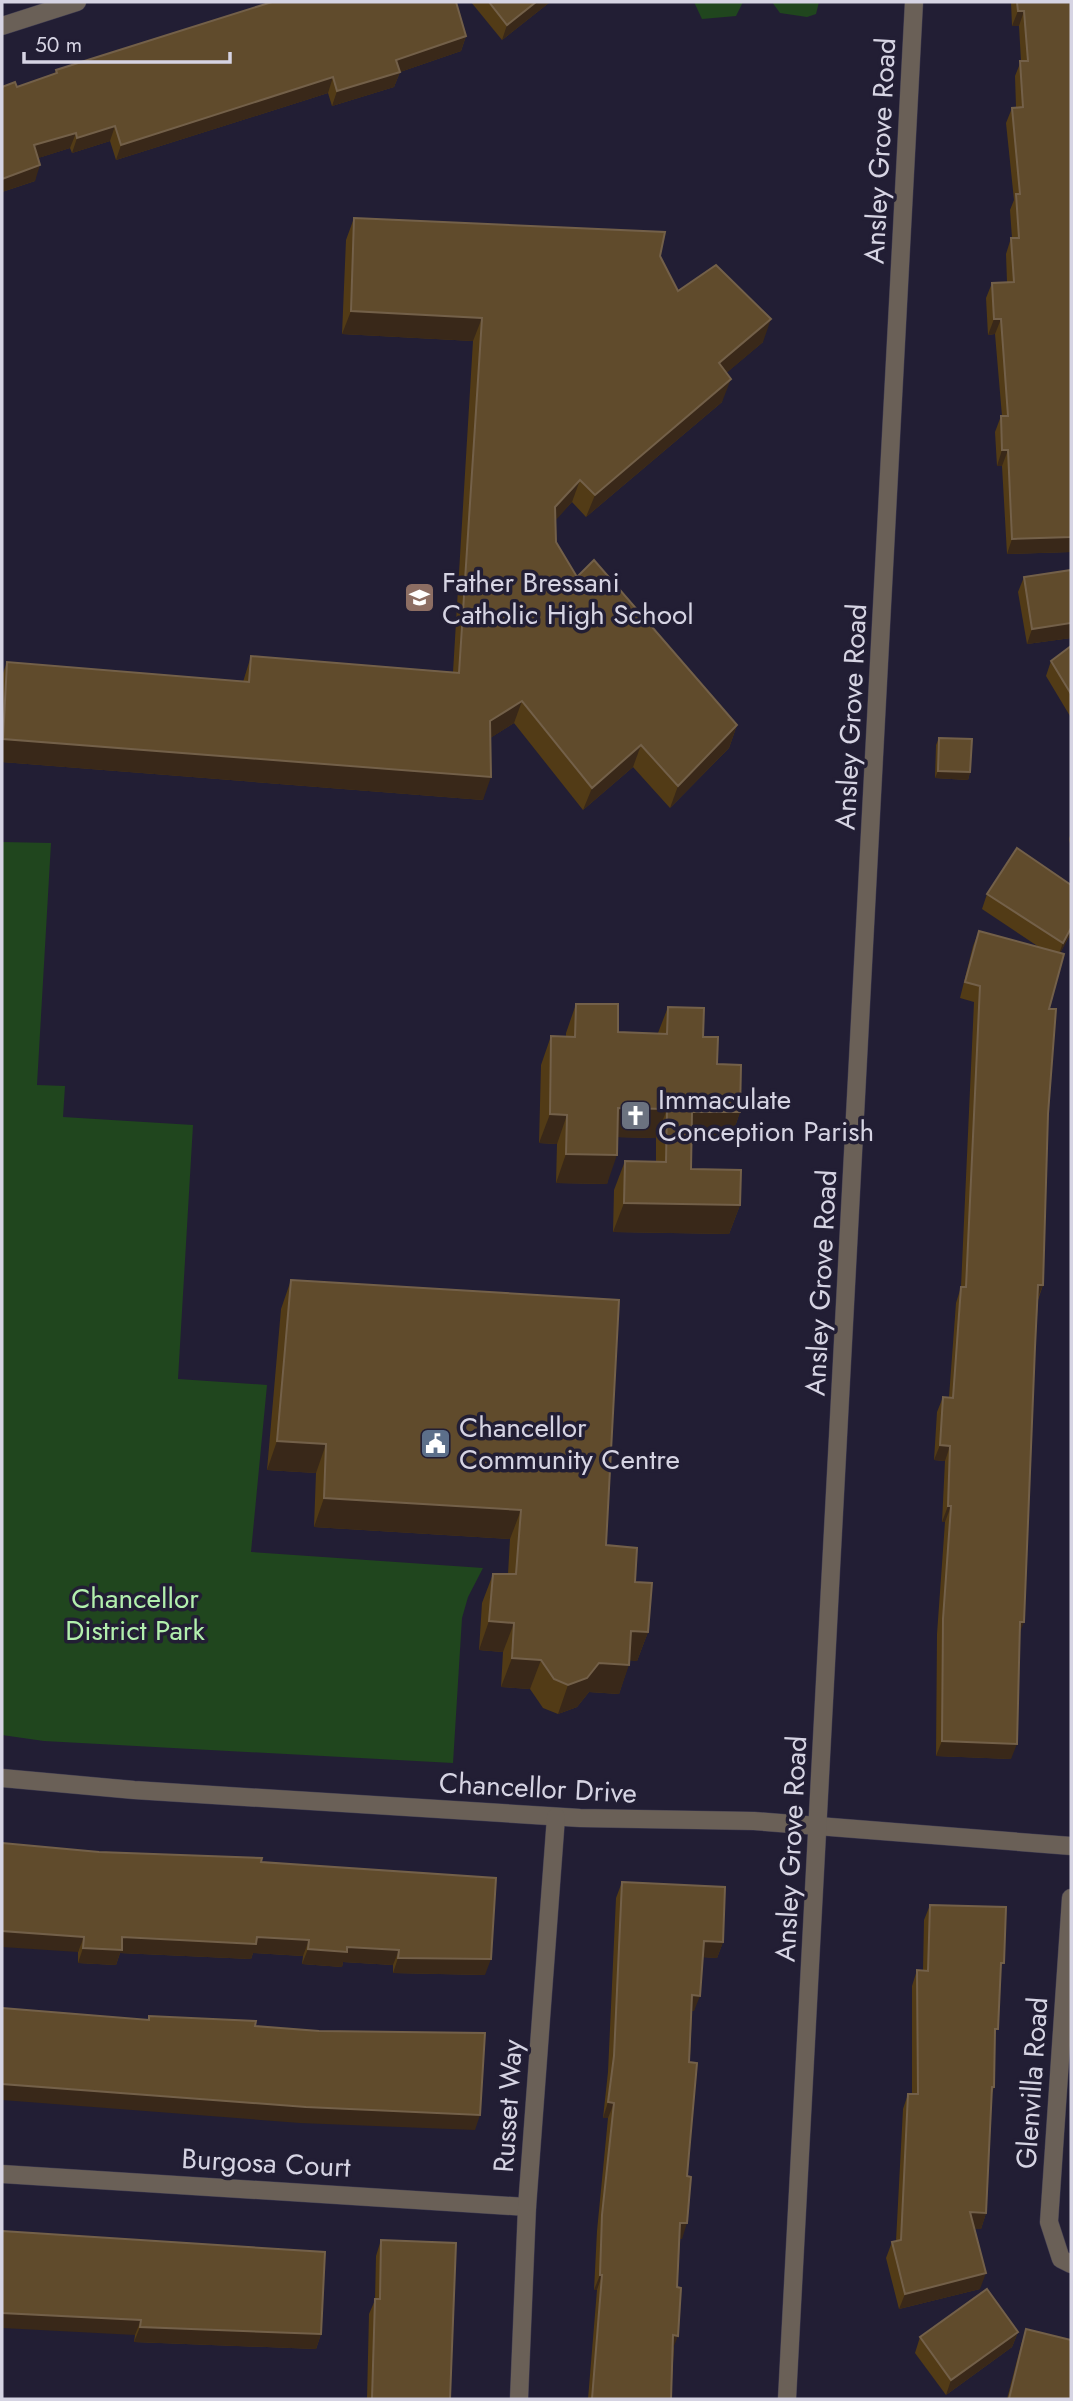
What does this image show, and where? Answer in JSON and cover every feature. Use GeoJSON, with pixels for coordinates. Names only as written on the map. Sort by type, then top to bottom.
{"type":"FeatureCollection","features":[{"type":"Feature","properties":{"kind":"street"},"geometry":{"type":"LineString","coordinates":[[2,26],[77,2]]}},
{"type":"Feature","properties":{"kind":"street","name":"Ansley Grove Road"},"geometry":{"type":"LineString","coordinates":[[787,2399],[914,2]]}},
{"type":"Feature","properties":{"kind":"street","name":"Chancellor Drive"},"geometry":{"type":"LineString","coordinates":[[2,1778],[134,1790],[556,1816],[754,1821],[1071,1846]]}},
{"type":"Feature","properties":{"kind":"street","name":"Russet Way"},"geometry":{"type":"LineString","coordinates":[[519,2399],[527,2207],[556,1816]]}},
{"type":"Feature","properties":{"kind":"street","name":"Glenvilla Road"},"geometry":{"type":"LineString","coordinates":[[1071,1898],[1049,2222],[1061,2259],[1071,2264]]}},
{"type":"Feature","properties":{"kind":"street","name":"Burgosa Court"},"geometry":{"type":"LineString","coordinates":[[2,2174],[527,2207]]}},
{"type":"Feature","properties":{"kind":"green space"},"geometry":{"type":"Polygon","coordinates":[[[694,2],[743,2],[736,16],[702,19],[694,2]]]}},
{"type":"Feature","properties":{"kind":"green space"},"geometry":{"type":"Polygon","coordinates":[[[772,2],[819,2],[816,14],[807,17],[780,13],[772,2]]]}},
{"type":"Feature","properties":{"kind":"green space","name":"Chancellor District Park"},"geometry":{"type":"Polygon","coordinates":[[[2,842],[51,843],[37,1085],[65,1086],[63,1117],[193,1125],[178,1379],[267,1385],[251,1552],[483,1568],[468,1597],[462,1618],[453,1763],[44,1741],[2,1735],[2,842]]]}},
{"type":"Feature","properties":{"kind":"building"},"geometry":{"type":"Polygon","coordinates":[[[272,2],[456,2],[466,36],[396,60],[400,72],[337,91],[333,77],[121,145],[115,126],[77,138],[76,133],[34,145],[40,165],[2,179],[2,87],[15,82],[17,87],[57,73],[56,70],[272,2]]]}},
{"type":"Feature","properties":{"kind":"building"},"geometry":{"type":"Polygon","coordinates":[[[489,2],[536,2],[507,25],[489,2]]]}},
{"type":"Feature","properties":{"kind":"building"},"geometry":{"type":"Polygon","coordinates":[[[1017,2],[1071,2],[1071,537],[1012,539],[1008,450],[1002,450],[1001,416],[1008,416],[1001,319],[994,319],[992,283],[1014,282],[1011,238],[1019,238],[1016,194],[1020,194],[1012,108],[1023,107],[1020,61],[1028,61],[1024,11],[1018,11],[1017,2]]]}},
{"type":"Feature","properties":{"kind":"building"},"geometry":{"type":"Polygon","coordinates":[[[354,218],[665,232],[660,256],[678,291],[716,265],[771,319],[719,363],[731,379],[595,495],[580,480],[555,507],[556,542],[577,577],[594,560],[737,725],[678,786],[641,745],[592,788],[522,701],[490,721],[491,777],[3,739],[7,662],[249,682],[251,656],[459,673],[482,318],[351,311],[354,218]]]}},
{"type":"Feature","properties":{"kind":"building"},"geometry":{"type":"Polygon","coordinates":[[[1071,570],[1071,623],[1032,629],[1024,577],[1071,570]]]}},
{"type":"Feature","properties":{"kind":"building"},"geometry":{"type":"Polygon","coordinates":[[[1071,646],[1071,694],[1051,661],[1071,646]]]}},
{"type":"Feature","properties":{"kind":"building"},"geometry":{"type":"Polygon","coordinates":[[[939,738],[972,739],[970,772],[938,771],[939,738]]]}},
{"type":"Feature","properties":{"kind":"building"},"geometry":{"type":"Polygon","coordinates":[[[1017,848],[1071,885],[1071,928],[1063,943],[987,894],[1017,848]]]}},
{"type":"Feature","properties":{"kind":"building"},"geometry":{"type":"Polygon","coordinates":[[[979,931],[1064,954],[1049,1009],[1056,1009],[1048,1114],[1043,1285],[1038,1285],[1024,1622],[1020,1622],[1017,1744],[942,1741],[943,1619],[951,1506],[948,1506],[950,1446],[940,1445],[943,1397],[953,1398],[961,1287],[966,1287],[980,986],[965,982],[979,931]]]}},
{"type":"Feature","properties":{"kind":"building","name":"Immaculate Conception Parish"},"geometry":{"type":"Polygon","coordinates":[[[576,1004],[618,1004],[618,1032],[667,1034],[668,1007],[704,1008],[703,1037],[718,1037],[717,1064],[741,1065],[740,1112],[692,1112],[691,1169],[741,1170],[740,1205],[624,1203],[625,1161],[666,1162],[667,1109],[618,1108],[617,1155],[566,1154],[567,1115],[550,1114],[551,1036],[575,1037],[576,1004]]]}},
{"type":"Feature","properties":{"kind":"building","name":"Chancellor Community Centre"},"geometry":{"type":"Polygon","coordinates":[[[291,1280],[619,1300],[606,1545],[637,1548],[635,1582],[652,1583],[648,1632],[631,1631],[629,1665],[599,1663],[587,1678],[568,1685],[554,1679],[541,1660],[512,1658],[514,1623],[489,1621],[493,1574],[516,1574],[521,1510],[324,1498],[326,1444],[277,1441],[291,1280]]]}},
{"type":"Feature","properties":{"kind":"building"},"geometry":{"type":"Polygon","coordinates":[[[2,1843],[99,1852],[262,1858],[261,1862],[496,1878],[491,1959],[398,1958],[399,1950],[347,1947],[347,1952],[308,1949],[309,1940],[257,1937],[256,1944],[122,1937],[122,1950],[83,1948],[84,1937],[2,1931],[2,1843]]]}},
{"type":"Feature","properties":{"kind":"building"},"geometry":{"type":"Polygon","coordinates":[[[622,1882],[725,1887],[723,1942],[704,1941],[700,1996],[692,1995],[689,2062],[697,2063],[687,2176],[691,2177],[687,2223],[680,2223],[677,2287],[681,2288],[678,2336],[673,2335],[671,2399],[592,2399],[602,2275],[602,2215],[614,2103],[608,2102],[614,2056],[622,1882]]]}},
{"type":"Feature","properties":{"kind":"building"},"geometry":{"type":"Polygon","coordinates":[[[930,1905],[1006,1907],[1004,1963],[1001,1963],[998,2029],[995,2029],[986,2213],[970,2212],[986,2273],[905,2294],[892,2242],[901,2240],[908,2094],[918,2094],[917,1970],[928,1971],[930,1905]]]}},
{"type":"Feature","properties":{"kind":"building"},"geometry":{"type":"Polygon","coordinates":[[[2,2008],[149,2020],[149,2016],[256,2021],[255,2026],[319,2031],[485,2033],[480,2115],[306,2107],[2,2084],[2,2008]]]}},
{"type":"Feature","properties":{"kind":"building"},"geometry":{"type":"Polygon","coordinates":[[[2,2231],[325,2252],[321,2334],[140,2327],[141,2320],[2,2313],[2,2231]]]}},
{"type":"Feature","properties":{"kind":"building"},"geometry":{"type":"Polygon","coordinates":[[[381,2240],[456,2243],[450,2399],[372,2399],[375,2299],[380,2299],[381,2240]]]}},
{"type":"Feature","properties":{"kind":"building"},"geometry":{"type":"Polygon","coordinates":[[[987,2289],[1018,2332],[951,2380],[920,2337],[987,2289]]]}},
{"type":"Feature","properties":{"kind":"building"},"geometry":{"type":"Polygon","coordinates":[[[1026,2329],[1071,2340],[1071,2399],[1009,2399],[1026,2329]]]}},
{"type":"Feature","properties":{"kind":"place","name":"Father Bressani Catholic High School"},"geometry":{"type":"Point","coordinates":[419,598]}},
{"type":"Feature","properties":{"kind":"place","name":"Immaculate Conception Parish"},"geometry":{"type":"Point","coordinates":[635,1115]}},
{"type":"Feature","properties":{"kind":"place","name":"Chancellor Community Centre"},"geometry":{"type":"Point","coordinates":[436,1443]}}]}
